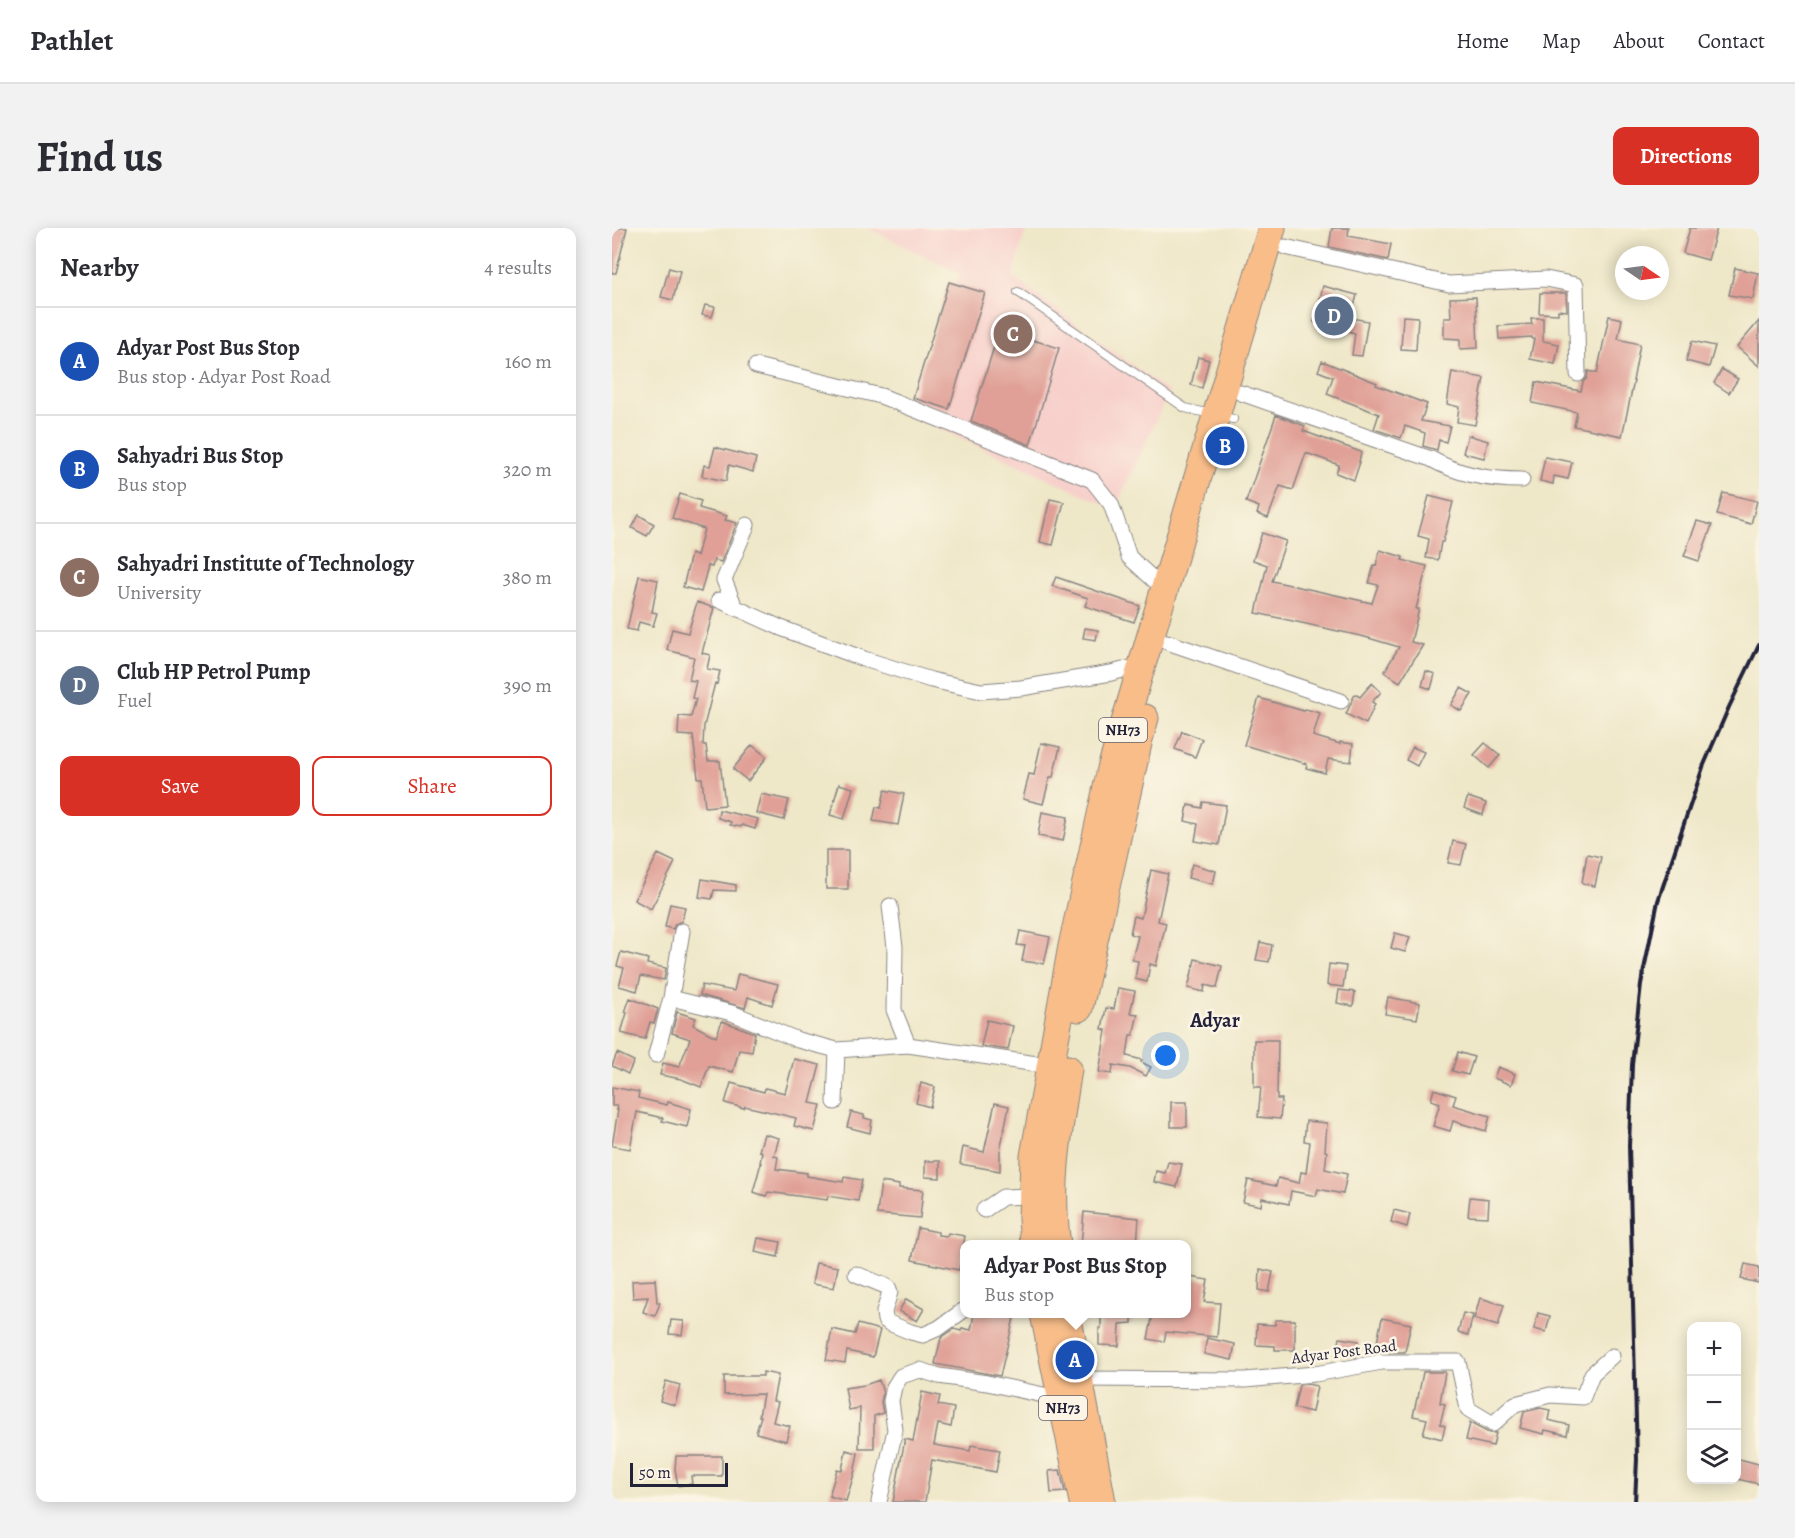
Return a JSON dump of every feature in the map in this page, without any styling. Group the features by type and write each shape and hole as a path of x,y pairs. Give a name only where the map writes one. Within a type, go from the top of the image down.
{"highway":[{"name":"NH73","path":"1056,1240 1053,1216 1054,1163 1074,1031 1138,740 1167,642 1225,418 1241,393 1283,234"},
{"name":"NH73","path":"1034,1240 1032,1196 1034,1156 1072,946 1111,769 1166,590 1225,418 1283,234"},
{"name":"NH73","path":"1045,1318 1083,1502"},
{"name":"NH73","path":"1068,1318 1101,1502"}],"street":[{"path":"1283,234 1449,284 1546,279 1576,285 1578,375"},
{"path":"756,366 881,396 1092,480 1111,504 1129,557 1166,590"},
{"path":"1241,393 1431,459 1445,467 1494,480 1522,480"},
{"path":"735,607 724,580 747,525"},
{"path":"719,600 781,628 864,659 931,680 981,691 1021,688 1111,673 1143,665"},
{"path":"1167,642 1341,701"},
{"path":"890,906 895,947 894,1010 908,1045"},
{"path":"656,1054 671,999 682,931"},
{"path":"671,999 732,1013 798,1040 837,1050 908,1045 1050,1066"},
{"path":"835,1102 837,1050"},
{"path":"984,1210 1003,1197 1032,1196"},
{"path":"856,1274 888,1287 890,1292 885,1320 911,1332 927,1334 960,1313"},
{"name":"Adyar Post Road","path":"1079,1379 1245,1380 1315,1374 1382,1362 1458,1362 1468,1409 1493,1424 1515,1404 1550,1395 1583,1397 1592,1374 1612,1356"},
{"path":"879,1502 895,1430 891,1401 894,1387 901,1376 920,1370 939,1377 987,1383 1062,1399"}],"lane":[{"path":"1018,292 1185,408 1225,418"}],"shaded area":[{"path":"868,228 1026,228 1013,277 1169,392 1115,509 903,412 960,274"}],"building":[{"path":"612,228 627,228 616,273 612,273"},
{"path":"1332,228 1349,228 1348,236 1391,244 1388,260 1329,247"},
{"path":"1690,228 1717,228 1708,260 1683,253"},
{"path":"669,268 680,271 673,300 661,297"},
{"path":"1735,268 1758,273 1753,299 1729,295"},
{"path":"949,282 985,293 949,409 913,398"},
{"path":"1323,286 1357,295 1351,318 1368,321 1362,356 1352,355 1355,333 1314,322"},
{"path":"1540,293 1566,293 1567,311 1558,310 1558,314 1539,313"},
{"path":"1476,297 1478,348 1460,349 1460,339 1444,338 1444,318 1451,318 1450,298"},
{"path":"705,305 715,307 712,317 702,315"},
{"path":"1403,316 1418,317 1416,350 1401,349"},
{"path":"1609,316 1622,319 1618,339 1640,344 1622,436 1574,426 1577,412 1532,403 1536,382 1581,391 1588,371 1597,373"},
{"path":"1531,318 1543,318 1543,341 1559,344 1555,364 1530,359 1534,339 1532,337 1499,339 1498,326 1532,324"},
{"path":"1759,321 1759,366 1737,347"},
{"path":"1020,336 1059,348 1030,445 971,421 997,337 1017,343"},
{"path":"1692,341 1715,346 1709,367 1686,361"},
{"path":"1198,357 1209,360 1202,388 1191,385"},
{"path":"1322,361 1427,404 1421,421 1450,426 1446,442 1439,440 1437,450 1423,446 1425,433 1405,426 1401,438 1374,429 1379,414 1327,394 1333,377 1318,371"},
{"path":"1722,369 1738,379 1729,393 1714,383"},
{"path":"1452,372 1484,378 1475,425 1457,422 1459,407 1447,404"},
{"path":"1276,415 1305,426 1303,431 1361,452 1354,480 1336,473 1339,465 1306,453 1293,490 1280,486 1268,518 1257,514 1259,507 1246,502"},
{"path":"1468,435 1488,441 1484,458 1463,453"},
{"path":"715,447 756,458 753,472 729,465 726,481 702,476 704,465 710,466"},
{"path":"1545,457 1572,462 1568,479 1554,476 1553,484 1540,481"},
{"path":"1723,493 1757,501 1751,524 1717,515"},
{"path":"680,494 701,501 699,508 727,516 725,520 737,523 721,562 714,560 712,567 708,566 701,592 683,587 691,554 697,556 704,529 672,518"},
{"path":"1429,496 1453,502 1438,560 1426,558 1429,539 1418,536"},
{"path":"1050,499 1064,502 1053,545 1040,542"},
{"path":"639,515 654,524 647,536 632,528"},
{"path":"1697,521 1712,525 1699,561 1684,556"},
{"path":"1262,533 1286,541 1272,581 1372,603 1378,585 1369,583 1380,550 1403,557 1402,560 1427,566 1416,609 1419,609 1411,642 1423,645 1400,682 1384,672 1399,647 1365,637 1256,613 1267,565 1253,560"},
{"path":"639,576 658,580 652,612 657,613 653,626 639,622 637,631 627,629"},
{"path":"1056,577 1140,606 1134,622 1085,606 1088,598 1052,586"},
{"path":"697,602 714,608 702,653 710,655 707,669 720,671 704,726 703,745 706,745 708,761 720,761 725,805 705,807 702,778 698,778 693,736 678,735 679,716 691,717 696,699 692,698 696,681 689,680 694,657 667,650 672,629 688,633"},
{"path":"1085,628 1098,630 1096,640 1083,638"},
{"path":"1426,671 1435,674 1431,689 1422,686"},
{"path":"1372,683 1381,692 1372,702 1375,704 1366,724 1346,714 1355,694 1360,697"},
{"path":"1461,688 1472,694 1461,711 1451,705"},
{"path":"1259,698 1304,711 1305,709 1320,713 1313,736 1340,744 1340,742 1353,744 1351,762 1328,759 1325,773 1306,768 1307,764 1244,745"},
{"path":"1182,731 1202,739 1195,757 1175,749"},
{"path":"1041,743 1060,747 1053,777 1050,777 1043,804 1023,799 1029,774 1034,775"},
{"path":"1485,743 1500,755 1489,768 1474,755"},
{"path":"752,745 767,757 748,781 733,769"},
{"path":"1413,747 1424,752 1417,766 1406,760"},
{"path":"839,784 853,788 844,819 830,815"},
{"path":"885,790 904,794 898,825 873,821 876,807 881,808"},
{"path":"761,794 789,800 784,820 756,813"},
{"path":"1468,797 1486,803 1483,815 1464,808"},
{"path":"1203,802 1226,805 1219,845 1195,841 1198,824 1185,821 1188,805 1202,808"},
{"path":"719,810 758,819 755,829 742,825 741,827 730,825 731,822 718,818"},
{"path":"1042,812 1068,817 1063,841 1038,836"},
{"path":"1453,841 1466,844 1461,865 1448,863"},
{"path":"826,850 848,850 848,889 826,889"},
{"path":"658,854 675,862 651,909 634,900"},
{"path":"1587,854 1601,857 1595,886 1582,883"},
{"path":"1192,864 1216,871 1213,884 1188,878"},
{"path":"1151,870 1168,874 1158,921 1166,923 1156,966 1150,964 1147,982 1135,979 1138,961 1132,960 1138,936 1130,934 1134,916 1141,918"},
{"path":"702,879 736,885 736,891 714,890 712,899 699,897"},
{"path":"670,904 685,907 682,921 675,924 673,929 665,927"},
{"path":"1020,931 1050,937 1044,964 1022,961 1025,946 1017,945"},
{"path":"1395,933 1410,937 1405,952 1391,948"},
{"path":"1260,942 1272,945 1269,962 1256,960"},
{"path":"621,952 648,959 647,964 666,968 664,980 641,976 637,991 619,986 624,968 617,966"},
{"path":"1195,959 1222,966 1217,988 1205,985 1204,992 1188,988"},
{"path":"1329,964 1346,966 1343,987 1327,985"},
{"path":"738,974 778,984 772,1005 748,997 745,1008 700,995 702,985 734,991"},
{"path":"1118,988 1135,991 1130,1013 1138,1014 1133,1035 1130,1035 1127,1056 1142,1060 1141,1062 1151,1067 1146,1076 1130,1068 1113,1065 1112,1074 1099,1072 1106,1030 1102,1029 1106,1008 1114,1009"},
{"path":"1339,990 1355,992 1353,1006 1337,1003"},
{"path":"1388,997 1420,1003 1417,1019 1385,1014"},
{"path":"630,998 658,1009 654,1023 650,1022 645,1039 621,1033"},
{"path":"677,1012 696,1018 693,1025 716,1037 722,1021 755,1033 752,1052 739,1050 733,1072 709,1066 701,1087 681,1079 660,1075 663,1063 679,1067 690,1039 672,1033"},
{"path":"987,1020 1013,1026 1008,1050 981,1046"},
{"path":"1254,1040 1278,1040 1277,1099 1282,1099 1280,1119 1258,1117 1261,1087 1254,1087"},
{"path":"1458,1052 1474,1057 1468,1075 1452,1071"},
{"path":"617,1053 634,1061 628,1074 612,1066"},
{"path":"794,1059 820,1065 810,1103 821,1105 814,1131 794,1126 796,1118 725,1103 731,1083 764,1092 765,1088 785,1093"},
{"path":"1498,1067 1515,1074 1511,1085 1494,1078"},
{"path":"921,1083 935,1087 930,1107 916,1103"},
{"path":"612,1087 639,1092 638,1098 667,1105 668,1102 691,1109 687,1127 637,1112 630,1149 612,1146 618,1110 616,1110 617,1106 612,1106"},
{"path":"1434,1089 1456,1096 1453,1105 1490,1116 1486,1131 1453,1121 1450,1131 1433,1126 1440,1103 1431,1100"},
{"path":"1171,1102 1187,1102 1187,1127 1171,1127"},
{"path":"995,1103 1009,1106 1000,1151 1000,1171 960,1164 963,1147 984,1152"},
{"path":"851,1112 864,1115 864,1118 872,1120 870,1133 847,1127"},
{"path":"1306,1121 1327,1123 1325,1169 1347,1174 1343,1194 1318,1189 1316,1196 1291,1191 1289,1204 1262,1198 1261,1206 1243,1202 1248,1180 1276,1186 1278,1178 1299,1183 1301,1172 1306,1173 1310,1142 1304,1141"},
{"path":"764,1134 779,1138 774,1156 778,1157 776,1169 807,1173 807,1176 843,1182 844,1177 862,1180 858,1201 828,1196 827,1200 768,1192 766,1196 753,1192 761,1163 762,1152 759,1151"},
{"path":"925,1161 940,1161 940,1178 925,1177"},
{"path":"1168,1162 1182,1164 1177,1187 1154,1182 1156,1171 1165,1173"},
{"path":"881,1182 899,1185 899,1188 923,1190 920,1218 877,1214"},
{"path":"1470,1197 1489,1199 1488,1217 1468,1216"},
{"path":"1394,1210 1410,1214 1407,1227 1391,1222"},
{"path":"1084,1212 1139,1218 1137,1240 1081,1240"},
{"path":"918,1228 938,1232 938,1235 947,1236 948,1233 965,1236 964,1240 960,1240 959,1270 912,1260"},
{"path":"758,1238 781,1242 778,1257 755,1252"},
{"path":"816,1263 838,1267 834,1288 812,1284"},
{"path":"1745,1264 1759,1267 1759,1283 1741,1279"},
{"path":"1260,1269 1273,1272 1269,1292 1259,1290"},
{"path":"1191,1277 1208,1280 1204,1302 1220,1303 1217,1337 1166,1332 1164,1342 1148,1339 1152,1318 1191,1318"},
{"path":"655,1278 657,1302 660,1303 655,1316 643,1312 648,1297 633,1298 632,1281 655,1280"},
{"path":"1480,1298 1504,1305 1498,1326 1474,1319"},
{"path":"906,1299 924,1309 917,1321 899,1311"},
{"path":"1463,1313 1473,1315 1468,1335 1458,1332"},
{"path":"1538,1313 1550,1316 1546,1332 1534,1329"},
{"path":"973,1318 1014,1318 1000,1376 935,1364 941,1338 954,1329 971,1330"},
{"path":"1101,1318 1132,1318 1132,1323 1120,1324 1119,1346 1099,1345 1099,1328 1101,1328"},
{"path":"1382,1318 1411,1324 1405,1352 1375,1352"},
{"path":"671,1320 684,1321 682,1335 669,1334"},
{"path":"1275,1320 1295,1320 1295,1350 1275,1350 1275,1346 1256,1345 1257,1324 1275,1325"},
{"path":"858,1324 880,1330 873,1357 847,1351 845,1363 826,1360 832,1329 855,1334"},
{"path":"1207,1338 1235,1344 1232,1360 1204,1354"},
{"path":"1340,1338 1359,1341 1356,1357 1337,1354"},
{"path":"763,1372 778,1375 773,1401 778,1402 773,1422 790,1426 786,1441 756,1433 761,1416 759,1416 763,1394 724,1395 724,1376 763,1376"},
{"path":"1423,1372 1445,1372 1440,1403 1445,1404 1440,1424 1445,1426 1442,1439 1423,1434 1427,1419 1413,1416"},
{"path":"879,1380 883,1393 881,1402 883,1413 874,1416 874,1448 859,1448 860,1408 849,1410 845,1388"},
{"path":"666,1381 680,1385 675,1405 660,1401"},
{"path":"1299,1385 1317,1386 1312,1412 1294,1408"},
{"path":"922,1392 940,1396 938,1405 954,1408 951,1427 938,1424 934,1445 970,1451 971,1445 1000,1450 996,1472 932,1460 925,1502 893,1502 905,1439 913,1441"},
{"path":"1540,1408 1550,1410 1548,1420 1569,1425 1567,1435 1545,1430 1544,1434 1520,1428 1524,1412"},
{"path":"1470,1423 1489,1433 1496,1433 1493,1446 1466,1440"},
{"path":"846,1450 858,1453 846,1501 829,1496 837,1469 842,1470"},
{"path":"676,1456 722,1456 722,1476 691,1476 692,1484 678,1486 675,1469"},
{"path":"1741,1460 1759,1464 1759,1484 1741,1480"},
{"path":"1060,1470 1065,1492 1051,1493 1049,1471"}],"railway":[{"path":"1635,1502 1637,1459 1629,1146 1632,1065 1641,984 1658,901 1703,767 1759,645"}],"place":[{"name":"Club HP Petrol Pump","path":"1334,316"},
{"name":"Sahyadri Institute of Technology","path":"1013,334"},
{"name":"Sahyadri Bus Stop","path":"1225,446"},
{"name":"Adyar Post Bus Stop","path":"1075,1360"}],"district":[{"name":"Adyar","path":"1215,1020"}]}
